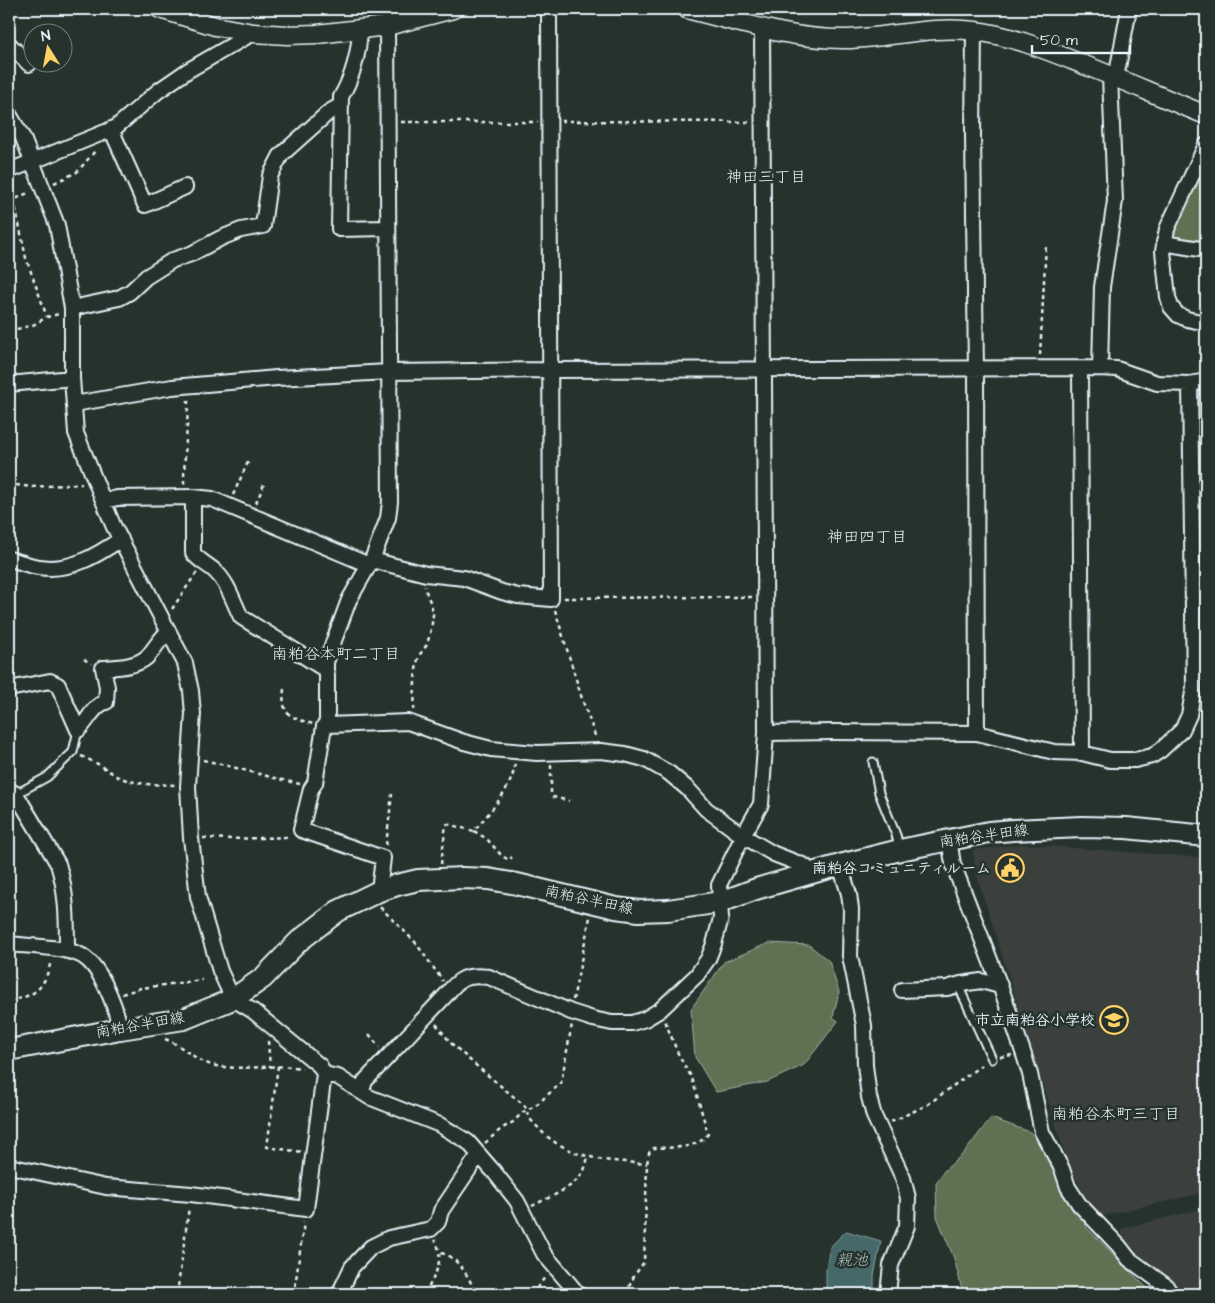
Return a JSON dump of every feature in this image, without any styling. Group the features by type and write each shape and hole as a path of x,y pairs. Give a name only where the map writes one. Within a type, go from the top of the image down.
{"main road":[{"name":"南粕谷半田線","path":"9,1050 184,1019 233,999 263,978 298,941 338,911 375,893 418,880 440,878 488,879 517,884 592,904 639,911 668,910 721,902 756,888 900,850 949,839 1013,830 1054,827 1126,828 1206,836"}],"street":[{"path":"375,893 383,858 301,830 315,782 325,726 326,662 349,600 370,563 386,525 390,502 387,26 397,9"},
{"path":"165,10 215,26 254,33 287,35 317,34 387,26 453,9"},
{"path":"105,501 117,498 212,498 254,518 370,563 426,574 464,578 518,596 551,599 549,9"},
{"path":"687,9 793,34 831,38 876,37 948,30 974,31 1019,41 1206,115"},
{"path":"1100,368 1102,287 1114,201 1113,77 1129,9"},
{"path":"362,1091 365,1081 387,1057 456,983 468,976 489,977 594,1019 632,1023 645,1019 660,1010 697,975 708,959 721,918 719,885 743,836 762,804 766,733 762,27"},
{"path":"360,29 359,48 341,105 339,229 387,228"},
{"path":"974,31 973,248 976,370 977,734"},
{"path":"9,171 111,129 158,91 187,71 254,33"},
{"path":"9,44 22,57"},
{"path":"73,311 119,298 130,292 146,277 173,260 191,254 241,230 262,226 270,176 281,156 329,112 341,105"},
{"path":"9,114 23,138 33,161 57,225 73,311 72,378 76,433 105,501 113,525 185,663 191,690 193,714 188,786 191,838 198,897 220,970 233,999 253,1011 320,1066 324,1073 306,1209 191,1194 106,1187 9,1166"},
{"path":"111,129 145,205 185,187"},
{"path":"1206,145 1167,229 1163,251 1168,297 1171,307 1187,319 1206,322"},
{"path":"1164,242 1175,246 1206,250"},
{"path":"74,404 188,386 277,378 389,372 1100,368 1117,369 1157,383 1190,384 1206,381"},
{"path":"1080,369 1082,753"},
{"path":"9,384 72,378"},
{"path":"766,733 977,734 1054,752 1082,753 1095,758 1117,761 1135,760 1152,756 1176,738 1189,715 1194,687 1190,384"},
{"path":"190,497 192,553 221,578 232,596 241,617 326,670"},
{"path":"9,559 39,567 56,568 82,563 121,539"},
{"path":"9,689 50,681 58,684 78,730 101,703 106,702 107,687 103,668 138,662 146,658 161,638 165,627"},
{"path":"325,726 408,722 464,742 491,749 551,753 601,751 644,759 669,773 688,789 706,809 743,836 774,854 805,866 810,874"},
{"path":"12,792 58,864 67,916 60,950"},
{"path":"949,839 954,864 1000,986 1030,1074 1042,1132 1062,1169 1068,1187 1079,1204 1129,1259 1166,1286 1170,1294"},
{"path":"840,865 850,894 850,956 864,1025 865,1065 869,1097 878,1126 903,1178 908,1198 907,1226 891,1265 888,1294"},
{"path":"9,944 79,954 89,961 111,998 120,1029"},
{"path":"902,990 947,988 958,984 981,981 1000,986"},
{"path":"324,1073 338,1077 369,1097 440,1125 468,1142 476,1154 495,1173 517,1201 544,1254 578,1294"},
{"path":"339,1294 352,1267 371,1247 389,1238 431,1229 438,1222 441,1211 476,1154"}],"lane":[{"path":"12,792 47,777 72,752 78,730"},
{"path":"873,762 879,792 900,850"},
{"path":"958,984 992,1059"}],"path":[{"path":"387,122 762,122"},
{"path":"9,202 66,178 85,164 99,146 98,135"},
{"path":"14,200 26,258 47,317"},
{"path":"1040,369 1046,244"},
{"path":"9,331 33,325 47,317 73,311"},
{"path":"188,386 188,425 184,452 184,484 190,497"},
{"path":"230,505 248,462"},
{"path":"254,518 256,504 265,482"},
{"path":"16,485 32,487 98,484"},
{"path":"165,627 202,563"},
{"path":"414,724 418,656 429,638 433,617 433,609 425,589 426,574"},
{"path":"601,751 583,702 551,599 765,596"},
{"path":"284,689 283,708 286,712 296,718 325,726"},
{"path":"474,831 500,798 514,773 516,751"},
{"path":"72,752 100,765 118,777 130,781 145,784 188,786"},
{"path":"551,753 551,794 553,797 569,801"},
{"path":"190,757 312,787"},
{"path":"383,858 385,857 392,794"},
{"path":"440,878 445,832 448,824 474,831 487,839 502,856 509,860 512,857"},
{"path":"191,838 231,839 300,836 301,830"},
{"path":"375,893 374,901 415,942 450,990"},
{"path":"476,1154 526,1110 535,1106 561,1083 592,904"},
{"path":"9,1001 33,994 41,987 60,950"},
{"path":"111,998 141,988 202,980"},
{"path":"626,1294 634,1276 644,1262 649,1152 654,1148 695,1144 704,1140 708,1134 692,1078 679,1056 660,1010"},
{"path":"428,1014 452,1043 504,1090 525,1106 529,1118 545,1135 576,1153 602,1160 647,1164"},
{"path":"147,1025 154,1036 173,1042 203,1062 228,1068 278,1066 324,1073"},
{"path":"270,1067 268,1030 271,1026"},
{"path":"369,1034 387,1057"},
{"path":"878,1126 921,1109 992,1059 1023,1052"},
{"path":"278,1066 267,1147 314,1153"},
{"path":"522,1212 570,1186 583,1173 588,1156"},
{"path":"177,1294 191,1194"},
{"path":"294,1294 306,1209"},
{"path":"425,1294 440,1260 440,1250 431,1229"},
{"path":"440,1253 445,1254 464,1270 475,1292 478,1294"},
{"path":"532,1294 554,1266"}],"shaded area":[{"name":"市立南粕谷小学校","path":"1022,844 1206,858 1206,1192 1097,1217 1069,1166 976,873 973,850"},
{"path":"1206,1208 1206,1294 1165,1294 1132,1258 1120,1229"}],"green space":[{"path":"1206,162 1206,243 1180,240 1172,234"},
{"path":"769,943 809,945 829,961 839,992 833,1017 838,1021 804,1065 767,1082 716,1092 695,1057 691,1009 724,962"},
{"path":"991,1118 1030,1132 1064,1166 1087,1228 1148,1289 1145,1294 963,1294 954,1258 937,1217 936,1183 944,1171 964,1153"}],"water":[{"name":"親池","path":"846,1231 881,1241 874,1276 874,1294 826,1294 826,1268 830,1247"}],"place":[{"name":"南粕谷コミュニティルーム","path":"1010,868"},
{"name":"市立南粕谷小学校","path":"1114,1020"}],"district":[{"name":"神田三丁目","path":"766,177"},
{"name":"神田四丁目","path":"867,537"},
{"name":"南粕谷本町二丁目","path":"336,654"},
{"name":"南粕谷本町三丁目","path":"1116,1114"}]}
